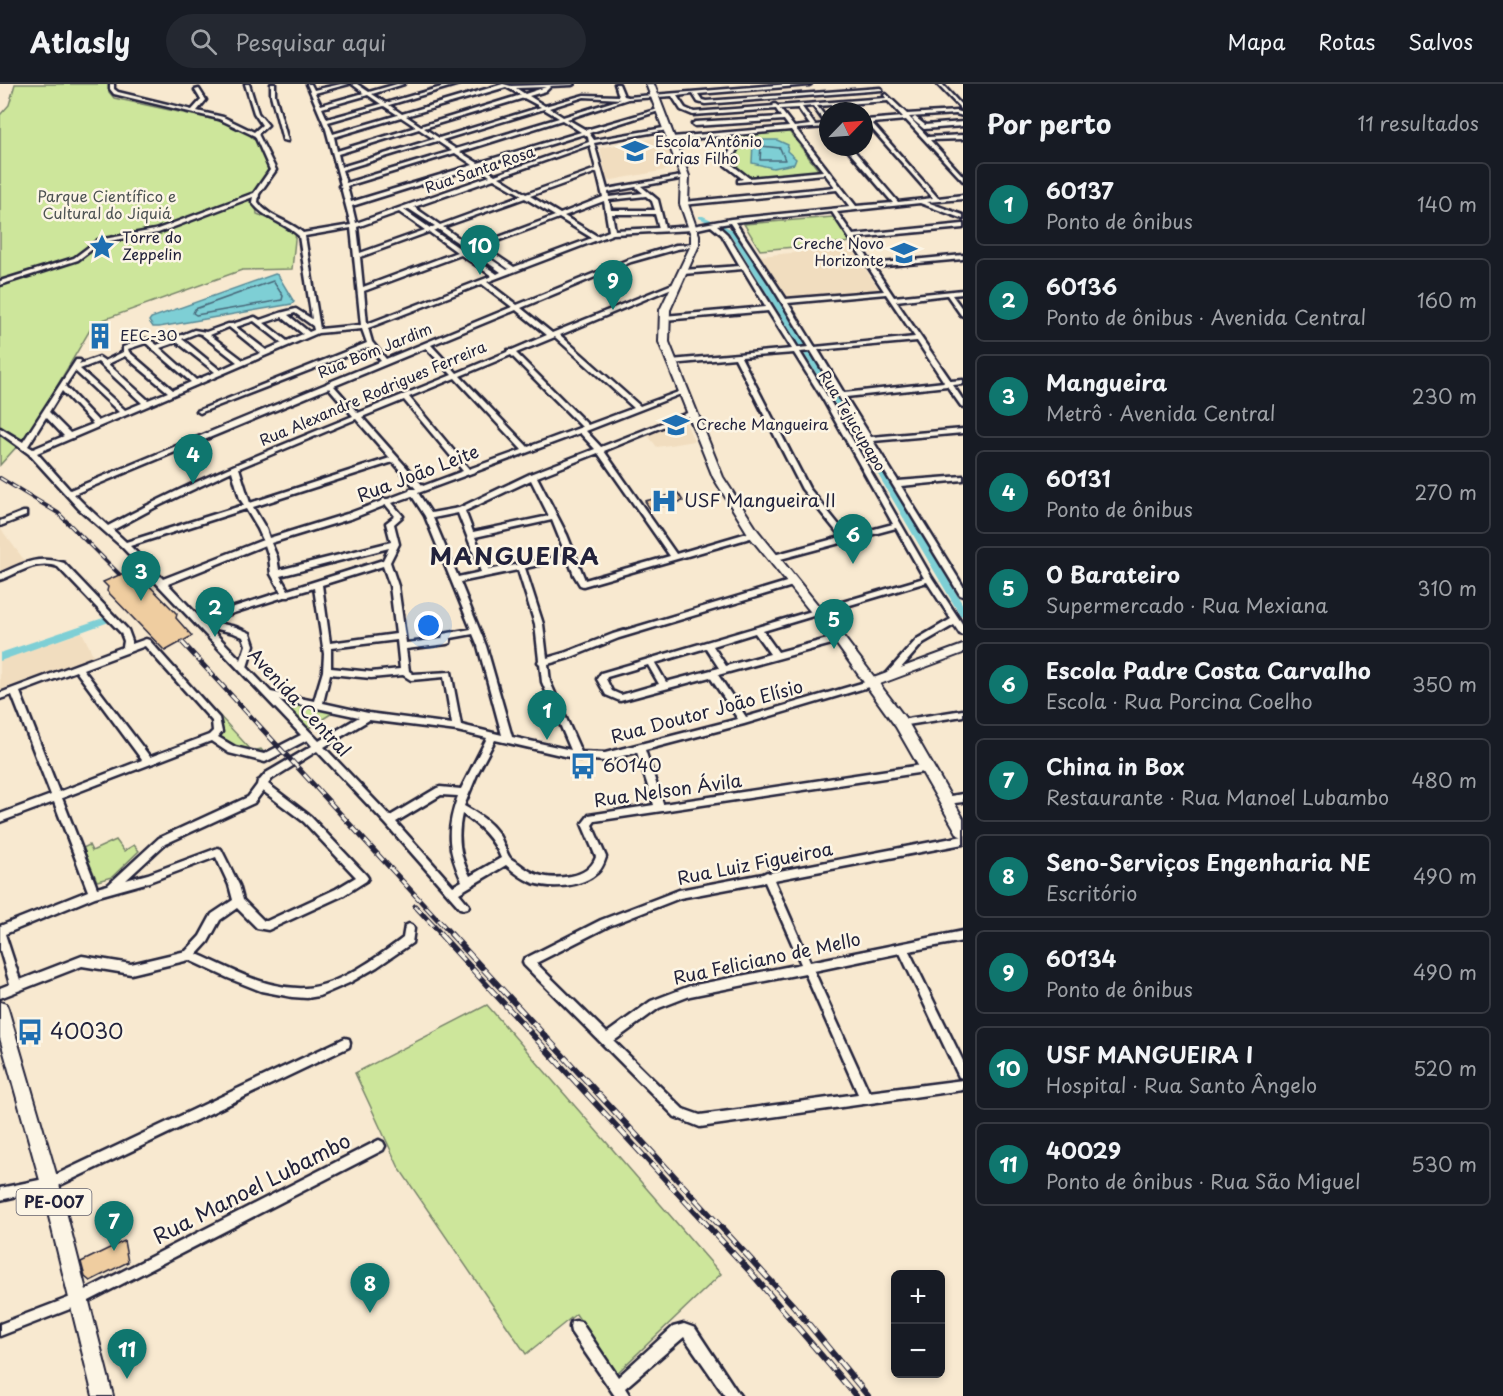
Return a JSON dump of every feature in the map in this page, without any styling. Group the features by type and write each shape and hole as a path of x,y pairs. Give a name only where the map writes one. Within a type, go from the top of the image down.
{"main road":[{"path":"650,84 685,176 684,204 693,228 694,245 670,298 664,318 664,342 683,392 723,487 754,534 839,639 901,723 963,831"},
{"path":"872,683 963,650"},
{"name":"PE-007","path":"0,1009 50,1184 104,1396"}],"street":[{"path":"0,283 76,259 100,241 156,231 256,194 272,175 273,167 256,133 221,118 116,93 112,89 112,84"},
{"path":"248,84 256,113 264,123"},
{"path":"273,84 273,95 286,140"},
{"path":"309,84 327,121 354,226 364,327 370,344 385,362"},
{"path":"313,93 347,84"},
{"path":"354,84 441,139 495,177 596,238"},
{"path":"320,107 402,84"},
{"path":"327,121 457,84"},
{"path":"331,136 508,86 572,84"},
{"path":"617,84 625,98"},
{"path":"696,84 704,103 880,89"},
{"path":"718,84 723,91"},
{"path":"339,169 577,98 625,98 676,92 698,93 760,86 809,84"},
{"path":"876,84 963,179"},
{"path":"939,84 963,110"},
{"path":"335,153 525,96 549,85"},
{"path":"508,86 584,130 593,142 612,232"},
{"path":"760,86 854,208"},
{"path":"194,112 204,100 197,90"},
{"path":"676,92 683,109 690,113 701,137"},
{"path":"342,186 564,119 625,98"},
{"path":"690,113 890,99"},
{"path":"813,105 819,113"},
{"path":"798,106 813,126"},
{"path":"348,205 584,130 660,109"},
{"path":"730,111 745,132"},
{"path":"873,121 957,112 963,116"},
{"path":"908,117 923,127 963,124"},
{"path":"696,124 784,118"},
{"path":"264,123 281,119"},
{"path":"256,133 264,126 264,123"},
{"path":"672,139 819,125"},
{"name":"Rua Santa Rosa","path":"302,235 354,226 593,142 667,128"},
{"path":"873,130 937,200"},
{"path":"721,135 735,147 728,160 728,165 748,180"},
{"path":"926,139 963,137"},
{"path":"856,156 896,203"},
{"path":"358,256 600,169"},
{"path":"740,181 825,172"},
{"path":"362,290 637,185 685,176"},
{"path":"637,185 655,200 662,229"},
{"path":"684,204 838,188"},
{"path":"256,194 255,202 262,211 293,227 302,235 317,328"},
{"path":"606,196 645,194"},
{"path":"32,452 308,335 317,328 364,327 612,232 693,228 727,222 963,197"},
{"path":"918,202 963,217"},
{"path":"410,207 513,269"},
{"path":"400,210 496,276"},
{"path":"833,210 963,405"},
{"path":"609,212 658,212"},
{"name":"Rua Tejucupapo","path":"727,222 784,301 811,349 842,395 963,593"},
{"name":"Rua Tejucupapo","path":"716,225 724,234 827,401 929,579 963,632"},
{"path":"851,237 963,226"},
{"name":"Rua Bom Jardim","path":"69,493 629,261 676,247 694,245"},
{"path":"475,247 505,272"},
{"path":"871,266 963,257"},
{"path":"683,272 744,267"},
{"path":"482,281 553,335 638,408"},
{"name":"Rua Alexandre Rodrigues Ferreira","path":"107,530 151,506 235,467 510,351 677,284"},
{"path":"784,301 888,292"},
{"path":"893,299 963,292"},
{"path":"655,293 664,293 670,298"},
{"path":"948,293 963,314"},
{"path":"664,318 769,309"},
{"path":"259,322 298,311 317,328"},
{"path":"282,314 308,335"},
{"path":"206,334 251,319 259,322 287,344"},
{"path":"230,326 265,353"},
{"path":"155,348 198,331 206,334 242,363"},
{"path":"178,339 220,373"},
{"path":"671,362 918,339"},
{"path":"173,393 126,353 125,348 144,340 196,383"},
{"path":"200,411 370,344"},
{"path":"427,345 526,450"},
{"path":"510,351 584,429 674,556"},
{"path":"105,363 126,353"},
{"path":"738,357 806,489 846,538"},
{"path":"24,446 76,365 98,359 148,404"},
{"path":"76,365 124,413"},
{"path":"842,395 963,382"},
{"path":"329,384 395,459 416,489 476,631 498,696 508,740"},
{"path":"62,387 98,425"},
{"name":"Rua João Leite","path":"162,583 266,542 350,516 416,489 683,392"},
{"path":"404,396 467,471"},
{"path":"45,412 69,436"},
{"path":"429,516 461,510 533,476 692,413"},
{"name":"Avenida Central","path":"0,430 32,452 69,493 125,545 389,821 464,905"},
{"path":"869,439 963,430"},
{"path":"125,545 395,459"},
{"path":"235,467 247,506 255,514 273,557 275,574 286,595"},
{"path":"533,476 572,556 579,578 587,583 754,534"},
{"path":"896,484 963,478"},
{"path":"200,622 318,586 386,562 395,544 390,523 399,515 386,501"},
{"path":"461,510 486,574"},
{"path":"0,524 23,514"},
{"path":"471,535 554,517"},
{"path":"773,558 898,525"},
{"path":"275,574 395,544"},
{"path":"455,580 572,556"},
{"path":"0,577 34,562 49,561 65,569 125,632 128,641 127,649"},
{"path":"386,562 394,586 406,673 411,677 447,673 452,687 457,728"},
{"path":"521,567 539,624 546,682 578,755"},
{"path":"839,639 616,698 609,693 602,679 604,675 818,614 929,579"},
{"path":"542,662 566,656 609,638 793,583"},
{"path":"318,586 327,646 327,671 318,704"},
{"path":"890,675 920,641 954,621"},
{"path":"200,622 248,635 250,641 243,667"},
{"path":"220,643 236,630"},
{"path":"401,647 447,641 446,636 476,631"},
{"path":"758,631 776,656"},
{"path":"327,646 400,637"},
{"path":"0,696 146,642 216,720 218,732 212,737 0,818"},
{"path":"708,644 724,670"},
{"path":"650,661 664,686"},
{"path":"78,668 147,760"},
{"path":"327,671 371,675 406,673"},
{"path":"712,673 744,721"},
{"name":"Rua Doutor João Elísio","path":"267,694 368,716 457,728 578,755 605,757 744,721 872,683"},
{"path":"15,691 94,893"},
{"path":"901,723 963,713"},
{"path":"112,886 162,841 251,800 261,784 278,769 368,716"},
{"path":"212,737 232,750 265,758 308,736"},
{"path":"468,883 458,868 453,836 464,793 493,736"},
{"path":"640,749 660,808"},
{"name":"Rua Nelson Ávila","path":"506,860 539,880 575,879 594,870 600,862 598,849 588,828 588,820 928,768"},
{"path":"16,986 0,932 112,886 149,879 213,853 221,854 234,885 238,902 261,925 268,926 340,892 363,878 308,819 261,784"},
{"path":"389,821 440,790 464,793"},
{"path":"947,800 963,798"},
{"path":"453,891 506,860 498,837 474,816 459,807"},
{"name":"Rua Luiz Figueiroa","path":"608,1039 529,964 528,960 605,923 679,894 963,840"},
{"path":"767,876 866,1099"},
{"path":"0,993 82,961 131,969 152,966 189,955 204,939 216,917 238,902"},
{"path":"189,955 251,983 290,992 311,993 361,973 380,962 410,938 409,929"},
{"name":"Rua Feliciano de Mello","path":"608,1039 655,1004 672,997 806,967 963,936"},
{"path":"903,949 963,1073"},
{"path":"608,1039 679,1113 700,1121 963,1084"},
{"path":"0,1194 50,1184 345,1043"},
{"name":"Rua Manoel Lubambo","path":"0,1330 79,1300 379,1146"},
{"path":"576,1327 620,1391 678,1332 684,1330 690,1333 733,1396"}],"shaded area":[{"path":"665,136 677,168 607,181 600,148"},
{"path":"851,247 880,291 786,299 760,256"},
{"name":"Creche Mangueira","path":"684,418 694,441 657,447 646,433"},
{"path":"0,528 25,561 0,572"},
{"path":"82,632 94,657 0,690 0,660"}],"green space":[{"name":"Parque Científico e Cultural do Jiquiá","path":"15,84 110,84 109,92 114,98 239,125 262,147 274,173 255,196 257,214 296,230 292,269 242,270 94,323 30,432 0,465 0,115 9,105"},
{"path":"788,130 819,171 752,178 740,174 729,162 735,151 728,140 729,135"},
{"path":"833,217 852,242 760,250 744,224"},
{"path":"278,701 334,712 307,729"},
{"path":"216,712 252,751 261,749 267,756 256,759 219,738 221,728 213,714"},
{"path":"116,840 124,851 134,845 139,851 112,877 97,881 83,848 89,845 92,851"},
{"path":"487,1005 721,1274 617,1373 576,1314 526,1354 399,1168 355,1073"}],"water":[{"path":"758,140 777,140 788,145 787,151 796,159 794,164 773,168 752,163 753,143"},
{"path":"275,274 278,275 294,302 292,304 159,327 153,327 149,321 151,318"}],"building":[{"name":"USF Mangueira II","path":"678,493 683,501 650,509 645,501"},
{"path":"133,569 177,614 176,618 192,636 165,651 107,591 108,587 103,582"},
{"path":"124,1241 128,1262 90,1281 85,1277 81,1262"}],"waterway":[{"path":"701,217 732,231 873,459 963,613"},
{"path":"0,657 106,620"}],"railway":[{"path":"0,478 58,513 119,574"},
{"path":"182,642 452,935"},
{"path":"415,906 442,935"},
{"path":"440,934 753,1275 856,1396"},
{"path":"451,934 792,1304 868,1396"}],"place":[{"name":"Escola Antônio Farias Filho","path":"635,151"},
{"name":"Torre do Zeppelin","path":"102,247"},
{"name":"Creche Novo Horizonte","path":"904,253"},
{"name":"USF MANGUEIRA I","path":"480,275"},
{"name":"60134","path":"613,310"},
{"name":"EEC-30","path":"100,336"},
{"name":"Creche Mangueira","path":"676,425"},
{"name":"60131","path":"193,484"},
{"name":"USF Mangueira II","path":"664,501"},
{"name":"Escola Padre Costa Carvalho","path":"853,564"},
{"name":"Mangueira","path":"141,601"},
{"name":"60136","path":"215,637"},
{"name":"O Barateiro","path":"834,649"},
{"name":"60137","path":"547,740"},
{"name":"60140","path":"583,766"},
{"name":"40030","path":"30,1032"},
{"name":"China in Box","path":"114,1251"},
{"name":"Seno-Serviços Engenharia NE","path":"370,1313"},
{"name":"40029","path":"127,1379"}],"district":[{"name":"MANGUEIRA","path":"515,557"}]}
